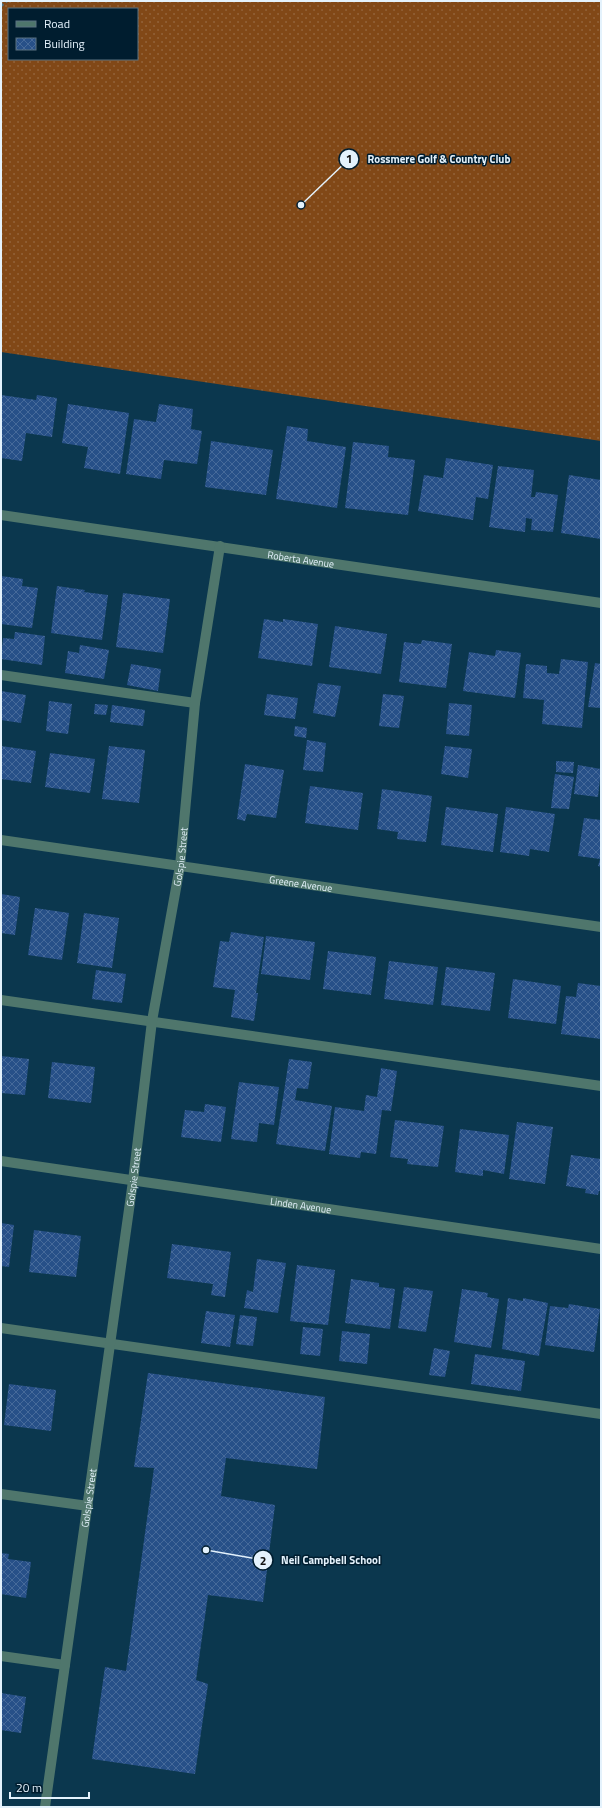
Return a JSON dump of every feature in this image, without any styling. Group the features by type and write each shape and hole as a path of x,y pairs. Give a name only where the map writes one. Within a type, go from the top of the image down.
{"street":[{"name":"Roberta Avenue","path":"1,515 601,603"},
{"name":"Golspie Street","path":"44,1807 133,1181 152,1021 180,866 196,703 220,546"},
{"path":"1,675 196,703"},
{"name":"Greene Avenue","path":"1,840 601,927"},
{"path":"1,1000 601,1086"},
{"name":"Linden Avenue","path":"1,1161 601,1248"},
{"path":"1,1328 601,1414"},
{"path":"1,1494 88,1506"},
{"path":"1,1656 65,1665"}],"path":[{"path":"1,6 7,1"}],"shaded area":[{"path":"1,1 601,1 601,441 1,352"}],"building":[{"path":"1,395 36,400 37,395 57,398 52,437 26,433 22,461 1,458"},
{"path":"68,404 129,413 120,474 84,468 88,447 62,443"},
{"path":"159,404 193,409 191,429 202,431 197,464 164,460 161,479 126,474 134,419 156,422"},
{"path":"287,426 308,429 307,441 346,447 337,508 276,499"},
{"path":"211,441 273,450 266,495 205,487"},
{"path":"353,442 389,446 388,457 415,460 408,515 345,508"},
{"path":"446,458 493,465 488,499 476,497 473,520 418,511 424,475 443,478"},
{"path":"498,466 534,470 531,497 535,497 536,492 558,495 553,532 531,530 532,519 526,518 525,532 489,527"},
{"path":"569,475 601,480 601,539 561,533"},
{"path":"1,576 23,579 22,586 38,588 32,628 1,624"},
{"path":"57,586 85,590 84,592 108,595 102,640 51,633"},
{"path":"123,593 170,599 163,653 116,647"},
{"path":"264,619 283,622 283,619 318,624 312,666 258,658"},
{"path":"335,626 387,634 381,674 329,667"},
{"path":"15,632 45,636 42,665 1,659 3,638 14,639"},
{"path":"422,640 452,644 446,688 399,682 404,642 421,644"},
{"path":"80,645 109,650 104,679 65,673 68,651 79,653"},
{"path":"496,650 521,653 515,698 463,691 469,652 495,656"},
{"path":"561,659 588,662 582,728 542,724 544,700 523,698 526,664 547,666 547,673 559,674"},
{"path":"595,663 601,664 601,708 588,707"},
{"path":"131,664 161,669 158,691 127,685"},
{"path":"318,683 341,686 335,717 313,713"},
{"path":"1,691 26,695 21,723 1,720"},
{"path":"267,694 298,698 295,719 264,715"},
{"path":"383,694 404,696 399,728 379,726"},
{"path":"49,701 72,704 68,734 46,731"},
{"path":"449,703 472,705 469,736 446,734"},
{"path":"95,704 108,705 106,715 94,714"},
{"path":"112,705 145,710 143,726 110,722"},
{"path":"295,726 307,728 306,738 294,736"},
{"path":"307,740 326,743 323,772 303,770"},
{"path":"1,746 36,751 31,783 1,779"},
{"path":"109,746 145,750 139,803 102,799"},
{"path":"445,746 472,749 468,778 441,774"},
{"path":"50,753 95,759 90,793 45,787"},
{"path":"556,761 574,762 573,773 556,772"},
{"path":"245,764 284,770 276,818 247,814 245,821 237,819"},
{"path":"578,765 601,769 598,797 574,794"},
{"path":"555,774 574,777 569,809 551,808"},
{"path":"310,786 363,793 358,830 305,823"},
{"path":"382,789 432,796 426,842 397,839 398,832 377,829"},
{"path":"446,807 498,814 493,852 441,845"},
{"path":"506,807 555,814 549,852 530,849 529,856 500,852"},
{"path":"584,818 601,820 601,867 598,866 600,859 578,856"},
{"path":"1,894 20,897 15,935 1,933"},
{"path":"35,908 69,913 62,960 28,955"},
{"path":"84,913 119,918 112,968 77,963"},
{"path":"231,932 264,937 256,993 258,993 254,1021 231,1017 235,990 213,987 220,941 229,942"},
{"path":"266,936 315,942 310,980 261,974"},
{"path":"328,951 376,957 371,995 323,989"},
{"path":"389,961 438,967 433,1005 384,999"},
{"path":"446,967 495,973 490,1011 441,1005"},
{"path":"96,970 126,974 122,1003 92,999"},
{"path":"513,979 561,986 556,1024 508,1018"},
{"path":"578,983 601,986 601,1039 561,1034 566,996 576,997"},
{"path":"1,1056 29,1059 25,1095 1,1093"},
{"path":"289,1059 312,1062 308,1089 297,1088 295,1100 332,1106 325,1151 276,1144"},
{"path":"52,1062 95,1067 91,1103 48,1098"},
{"path":"381,1068 397,1071 391,1111 382,1110 376,1154 361,1152 360,1158 329,1154 335,1107 364,1111 366,1095 377,1097"},
{"path":"239,1082 279,1087 274,1125 259,1123 257,1142 231,1139"},
{"path":"205,1104 226,1107 221,1142 181,1137 185,1110 204,1112"},
{"path":"395,1120 444,1126 438,1167 407,1164 408,1159 390,1157"},
{"path":"517,1122 553,1127 545,1184 509,1179"},
{"path":"460,1129 509,1135 504,1174 483,1170 483,1176 455,1172"},
{"path":"571,1155 601,1159 601,1191 599,1191 598,1195 585,1193 586,1189 566,1186"},
{"path":"1,1223 14,1225 9,1267 1,1266"},
{"path":"34,1230 81,1236 76,1277 29,1272"},
{"path":"172,1244 231,1252 225,1297 211,1295 213,1284 167,1278"},
{"path":"257,1259 286,1263 278,1313 244,1308 247,1290 253,1292"},
{"path":"297,1265 335,1270 328,1325 290,1321"},
{"path":"351,1279 379,1283 379,1287 395,1289 390,1329 345,1323"},
{"path":"404,1287 433,1291 426,1332 398,1328"},
{"path":"462,1289 488,1293 487,1297 499,1299 491,1348 454,1342"},
{"path":"508,1298 523,1301 523,1298 548,1303 539,1356 502,1349"},
{"path":"569,1304 600,1309 594,1352 545,1345 550,1306 568,1308"},
{"path":"206,1311 235,1315 230,1347 201,1343"},
{"path":"240,1315 257,1317 253,1346 236,1344"},
{"path":"303,1327 323,1329 320,1356 300,1354"},
{"path":"342,1331 370,1334 367,1364 339,1361"},
{"path":"434,1348 450,1351 445,1377 429,1375"},
{"path":"475,1354 525,1361 521,1391 471,1384"},
{"path":"148,1373 325,1397 317,1469 226,1458 221,1496 275,1505 263,1602 208,1595 196,1680 208,1684 195,1774 92,1759 105,1667 126,1671 154,1468 134,1467"},
{"path":"9,1384 56,1390 51,1431 4,1425"},
{"path":"1,1553 9,1554 8,1559 31,1562 26,1598 1,1594"},
{"path":"1,1693 26,1697 21,1733 1,1730"}],"place":[{"name":"Rossmere Golf & Country Club","path":"301,205"},
{"name":"Neil Campbell School","path":"206,1550"}]}
